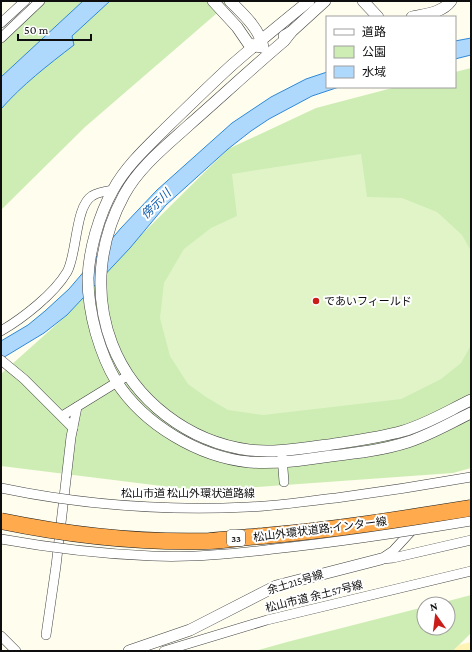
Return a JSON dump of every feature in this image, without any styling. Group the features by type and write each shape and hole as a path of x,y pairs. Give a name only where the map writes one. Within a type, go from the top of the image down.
{"highway":[{"name":"松山外環状道路;インター線","path":"1,521 94,537 209,541 297,533 471,508"}],"street":[{"path":"1,24 25,1"},
{"path":"1,38 40,1"},
{"path":"213,1 238,28 248,43 260,44 274,43 291,32 325,1"},
{"path":"230,1 255,29 260,44 260,62"},
{"path":"309,1 260,44 234,64 193,102 129,166 113,190 100,220 91,254 88,276 92,317 99,343 106,361 117,382 134,403 153,421 176,437 191,445 228,458 249,462 283,463 382,449 408,442 439,430 471,413"},
{"path":"363,1 377,16"},
{"path":"416,16 441,10 448,6 451,1"},
{"path":"255,29 265,31 278,27"},
{"path":"234,64 242,46 238,28"},
{"path":"291,32 284,41 139,173 119,204 108,235 100,275 102,309 109,338 117,357 127,376 144,396 161,412 182,427 197,435 230,446 251,450 282,451 380,437 434,419 471,400"},
{"path":"1,330 29,312 49,294 66,273 71,263 78,226 86,202 92,196 113,190"},
{"path":"2,361 24,379 73,428"},
{"path":"62,416 127,376"},
{"path":"46,635 56,566 65,484 77,407"},
{"path":"282,451 284,482"},
{"name":"松山市道 松山外環状道路線","path":"1,488 49,497 116,505 161,507 249,507 295,503 395,490 471,477"},
{"path":"381,559 393,550 419,524 471,513"},
{"path":"1,539 82,551 152,556 191,556 297,547 471,521"},
{"name":"余土215号線","path":"129,651 190,630 276,586 381,559 393,558 471,540"},
{"name":"松山市道 余土57号線","path":"164,651 267,620 471,571"},
{"path":"1,636 16,651"}],"green space":[{"path":"46,1 83,1 1,77 1,44"},
{"path":"110,1 231,1 85,127 1,210 1,109 26,83 73,45 72,36"},
{"path":"471,68 471,468 453,473 202,491 1,466 1,374 67,315 134,242 228,149 316,108 392,88 456,88 456,72"},
{"name":"であいフィールド","path":"361,154 367,197 402,198 437,212 462,235 471,251 471,345 461,363 441,379 401,399 263,415 228,410 188,384 170,356 160,318 164,283 184,249 211,228 237,216 232,174"},
{"path":"471,595 471,633 453,651 255,651 416,609 416,636 456,636 456,599"}],"sand":[{"path":"471,642 471,651 453,651 459,645"}],"water":[{"path":"83,1 110,1 72,36 74,45 26,83 1,109 1,77"},
{"path":"471,38 471,55 456,59 456,41"},
{"name":"傍示川","path":"326,72 326,88 336,88 312,96 269,119 228,149 166,205 130,248 67,315 44,333 1,359 1,341 28,325 69,289 121,228 157,190 232,123 271,97 306,79"}],"place":[{"name":"であいフィールド","path":"316,301"}]}
